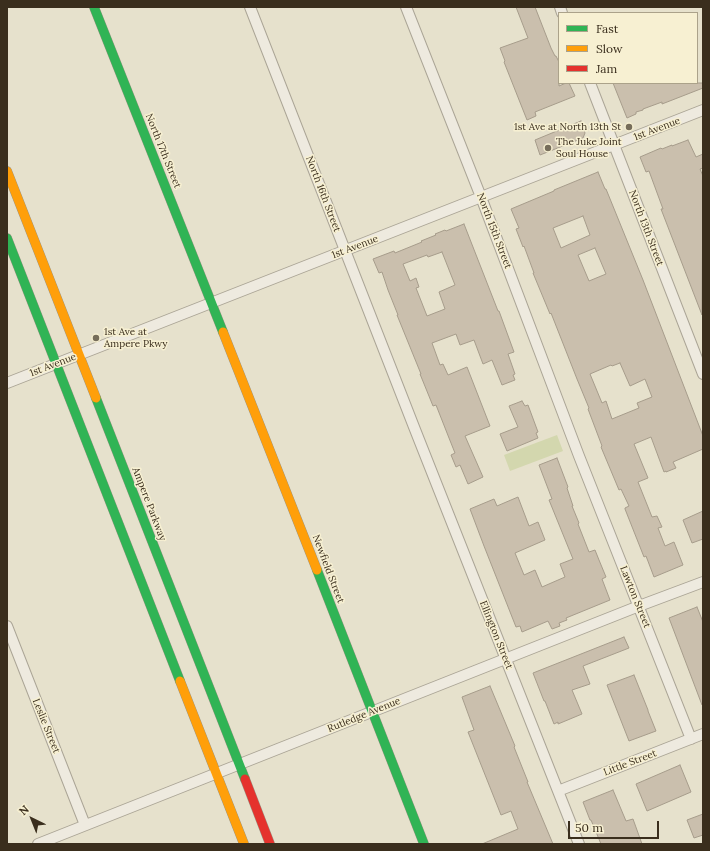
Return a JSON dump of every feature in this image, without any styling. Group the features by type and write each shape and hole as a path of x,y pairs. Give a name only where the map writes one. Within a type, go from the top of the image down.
{"street":[{"name":"North 17th Street","path":"94,7 212,303"},
{"name":"North 16th Street","path":"250,7 414,427"},
{"name":"North 15th Street","path":"406,7 481,198 579,456"},
{"name":"North 13th Street","path":"590,84 703,374"},
{"name":"1st Avenue","path":"7,383 703,110"},
{"name":"Ampere Parkway","path":"7,171 270,844"},
{"path":"7,238 244,844"},
{"name":"Newfield Street","path":"212,303 424,844"},
{"name":"Ellington Street","path":"414,427 579,844"},
{"name":"Lawton Street","path":"579,456 691,739"},
{"name":"Rutledge Avenue","path":"38,844 703,582"},
{"name":"Leslie Street","path":"7,626 85,825"},
{"name":"Little Street","path":"558,791 703,734"}],"green space":[{"path":"557,435 563,451 510,471 504,455"}],"building":[{"path":"516,7 535,7 551,48 558,60 558,84 559,86 569,84 575,96 535,112 536,116 527,120 500,48 528,38"},
{"path":"703,83 703,88 662,104 662,102 643,109 627,118 613,84"},
{"path":"581,121 585,133 583,138 540,155 535,140"},
{"path":"688,140 696,157 703,154 703,168 700,169 703,176 702,315 661,209 663,209 649,171 646,172 640,157 661,148 662,149"},
{"path":"598,172 643,280 703,436 703,449 673,462 676,468 666,472 664,472 651,437 634,444 648,478 638,482 652,517 657,516 662,527 658,528 665,546 674,542 683,565 654,577 646,556 644,557 625,509 629,506 621,489 619,490 601,447 602,446 588,409 589,408 516,229 519,228 511,209","holes":["583,216 590,235 561,248 553,228","595,248 606,274 589,281 578,255","620,363 630,386 645,379 652,397 637,403 639,408 612,419 606,401 602,403 590,374 611,365"]},
{"path":"464,224 514,352 508,354 515,374 513,375 515,380 502,385 492,360 483,364 474,340 460,345 456,334 432,343 440,365 443,364 448,375 467,367 490,426 465,436 483,477 468,484 460,465 456,467 451,455 455,453 436,405 433,406 397,315 382,272 379,273 373,259 394,251 395,253 422,242 421,241 436,235 435,234 445,230 446,231","holes":["442,252 455,285 439,292 445,309 427,316 416,288 419,287 416,278 410,281 403,264 427,255 428,257"]},
{"path":"522,401 525,406 528,405 538,432 536,433 538,438 507,451 500,434 518,427 509,406"},
{"path":"557,458 568,487 572,506 579,523 578,524 589,552 595,550 606,577 602,579 610,600 566,618 567,620 559,623 560,626 552,629 548,621 522,632 520,626 516,627 470,509 494,499 497,506 518,497 529,526 538,522 545,540 515,553 524,575 535,570 542,587 565,577 560,564 573,559 549,500 552,499 539,465"},
{"path":"703,511 703,539 692,543 683,520"},
{"path":"697,607 703,622 703,705 669,618"},
{"path":"624,637 629,648 583,666 590,684 572,690 582,714 558,724 558,722 554,724 533,673"},
{"path":"634,675 656,731 629,741 607,685"},
{"path":"490,686 553,844 482,844 518,829 511,811 501,815 468,732 474,730 462,697"},
{"path":"680,765 691,792 647,811 636,784"},
{"path":"613,790 626,821 633,819 642,844 601,844 583,802"},
{"path":"703,814 703,835 694,838 687,820"}],"traffic: fast":[{"path":"94,7 223,332"},
{"path":"7,238 180,681"},
{"path":"96,398 245,779"},
{"path":"317,570 424,844"}],"traffic: slow":[{"path":"7,171 96,398"},
{"path":"223,332 317,570"},
{"path":"180,681 244,844"}],"traffic: jam":[{"path":"245,779 270,844"}],"place":[{"name":"1st Ave at North 13th St","path":"629,127"},
{"name":"The Juke Joint Soul House","path":"548,148"},
{"name":"1st Ave at Ampere Pkwy","path":"96,338"}]}
